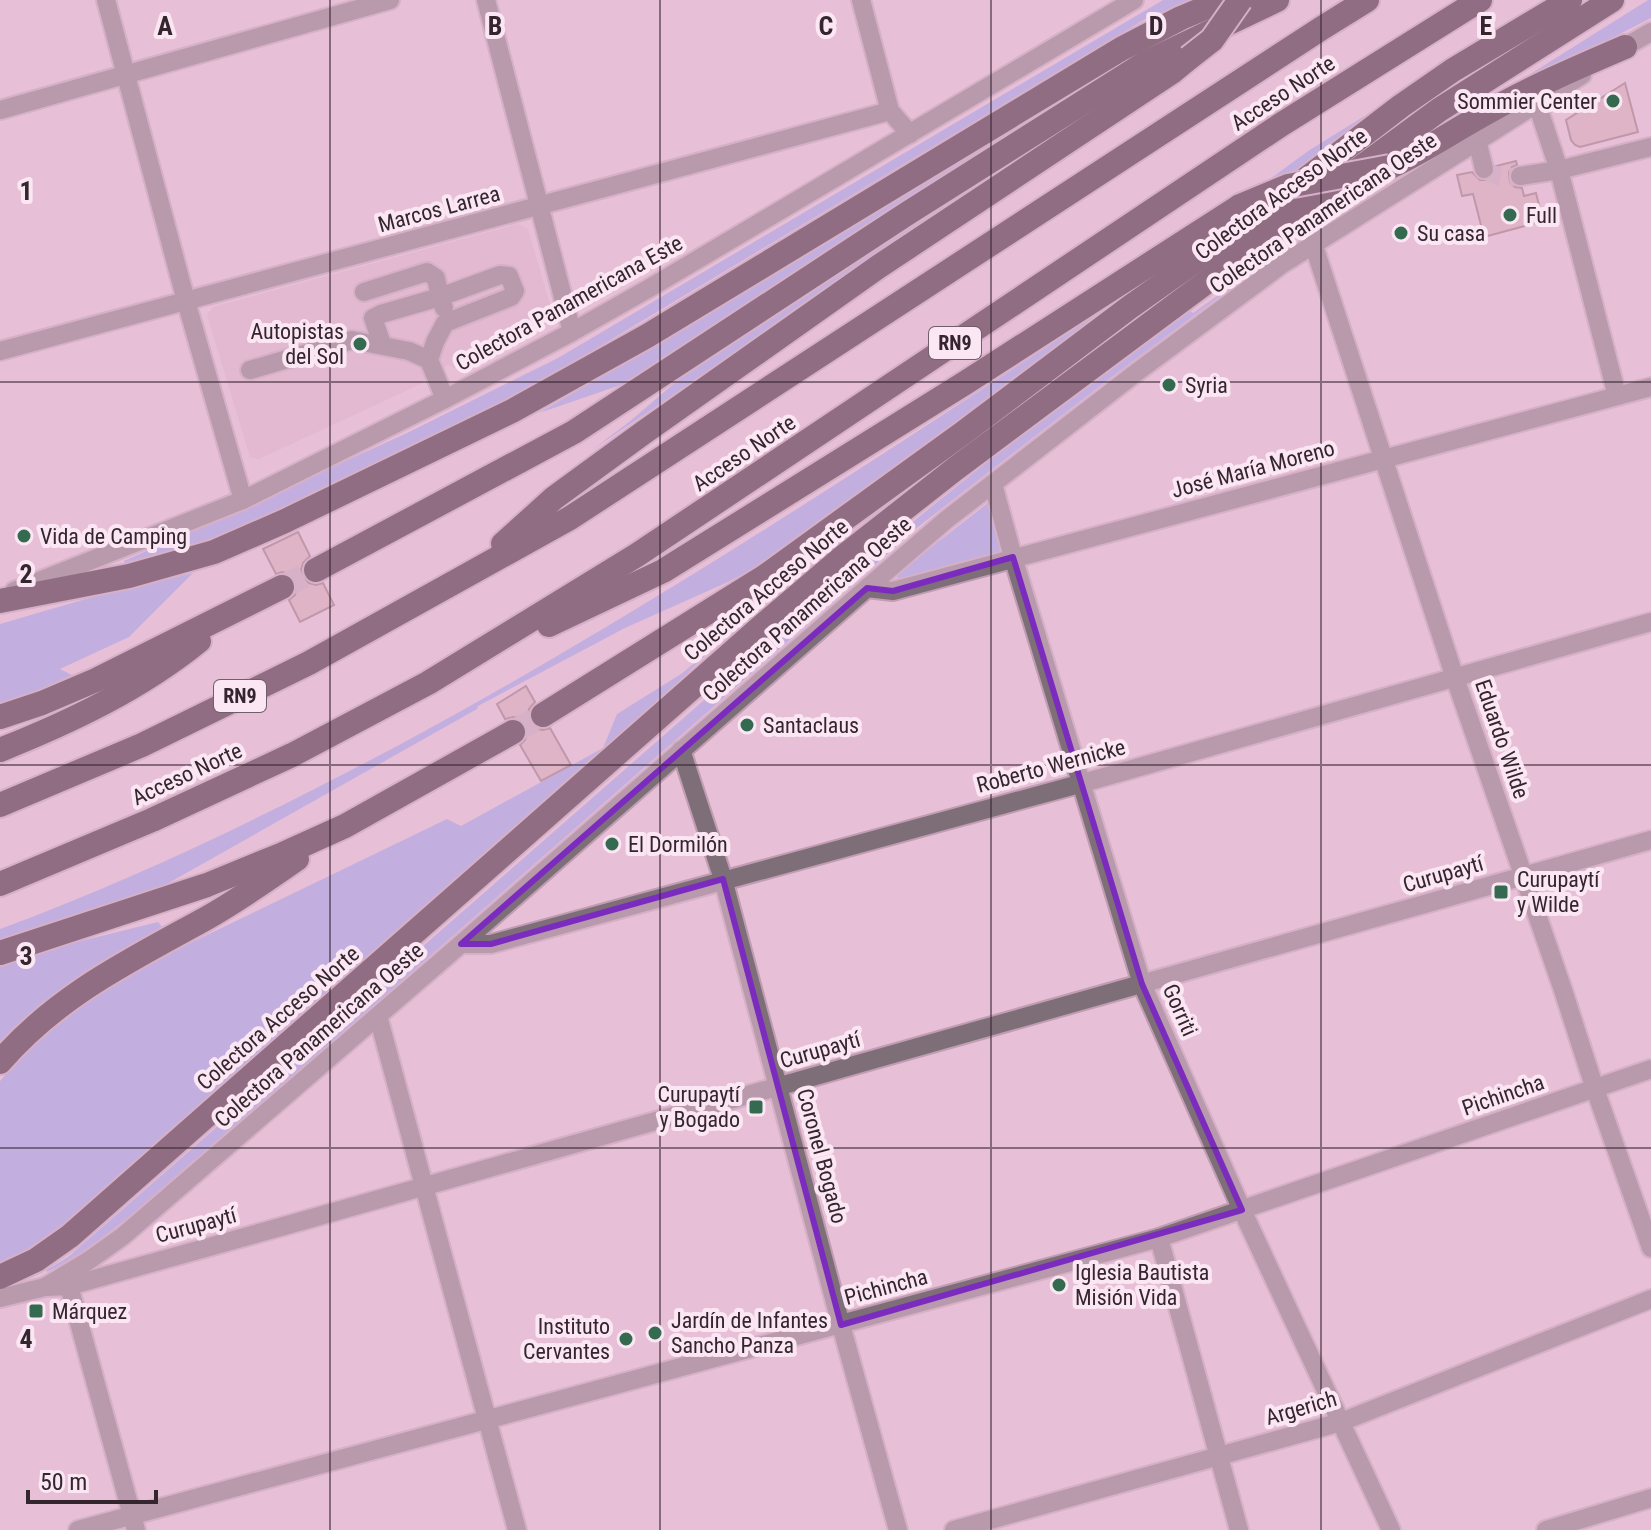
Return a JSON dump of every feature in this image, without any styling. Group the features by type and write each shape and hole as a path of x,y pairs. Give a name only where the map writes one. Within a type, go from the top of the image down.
{"highway":[{"path":"0,599 129,576 214,552 512,411 647,336 1121,49 1224,0"},
{"path":"472,572 554,498 643,433 878,267 1172,72 1212,40 1240,0"},
{"path":"316,570 574,432 908,213 1147,62 1277,0"},
{"name":"Acceso Norte","path":"0,805 142,745 309,663 570,518 1367,0"},
{"name":"Acceso Norte","path":"0,884 152,820 264,768 428,683 637,555 1282,124 1480,0"},
{"path":"543,715 764,577 1239,230 1401,106 1453,70 1570,0"},
{"name":"Colectora Acceso Norte","path":"0,1277 36,1260 70,1236 843,557 955,469 1427,119 1612,0"},
{"path":"428,683 663,571 965,383 1240,206 1288,186 1390,167 1407,160 1481,115 1548,80 1625,47"},
{"path":"0,717 71,691 282,587"},
{"path":"0,750 76,716 145,680 235,612"},
{"path":"0,953 207,885 283,854 345,826 513,732"},
{"path":"0,1062 36,1024 82,989 243,896 345,826"}],"street":[{"path":"106,0 243,500"},
{"path":"0,110 390,0"},
{"path":"486,0 572,332"},
{"path":"861,0 890,111 910,134"},
{"name":"Colectora Panamericana Este","path":"0,599 56,573 243,500 572,332 1134,0"},
{"name":"Colectora Panamericana Oeste","path":"45,1287 123,1236 946,520 1281,265 1651,32"},
{"path":"1537,104 1559,170 1617,396"},
{"name":"Marcos Larrea","path":"0,351 890,111"},
{"path":"1477,140 1484,169"},
{"path":"1520,176 1559,170 1651,147"},
{"name":"Eduardo Wilde","path":"1313,243 1455,678 1651,1248"},
{"path":"364,292 427,272 436,278 447,316 429,360 445,399"},
{"path":"359,273 382,344"},
{"path":"373,318 504,275 509,276 515,291 511,297 445,323"},
{"path":"250,370 352,340 409,351 429,360"},
{"name":"José María Moreno","path":"867,588 893,591 1651,387"},
{"name":"Gorriti","path":"993,484 1142,984 1242,1210 1391,1530"},
{"name":"Roberto Wernicke","path":"461,944 491,944 1083,783 1651,622"},
{"name":"Coronel Bogado","path":"681,750 723,879 898,1530"},
{"name":"Curupaytí","path":"0,1298 45,1287 69,1286 1651,840"},
{"path":"378,1016 517,1530"},
{"name":"Pichincha","path":"78,1530 134,1523 488,1418 1159,1238 1651,1069"},
{"path":"1159,1238 1239,1530"},
{"path":"69,1286 134,1523"},
{"name":"Argerich","path":"954,1530 1341,1422 1651,1299"},
{"path":"1546,1530 1651,1498"}],"highlighted area":[{"path":"1013,557 1142,984 1242,1210 841,1325 723,879 491,944 461,944 867,588 893,591"}],"shaded area":[{"path":"1163,0 1194,0 1147,18 537,384 235,534 127,569 124,561 407,433 558,358"},
{"path":"1651,0 1651,18 1481,105"},
{"path":"1189,29 669,363 621,385 539,413 1133,56"},
{"path":"1489,39 1303,174 1259,187 1308,151"},
{"path":"1160,67 592,450 684,375 927,213"},
{"path":"1397,176 1325,222 1295,235 1365,181"},
{"name":"Autopistas del Sol","path":"518,224 528,229 553,315 548,323 454,368 448,365 426,377 423,383 259,459 250,457 207,315 213,307"},
{"path":"1267,261 918,527 165,1189 76,1258 47,1272 68,1257 868,558 1096,379 1189,310 1193,313"},
{"path":"1120,299 1122,305 762,564 625,628 478,706 142,898 0,942 0,929 153,867 252,820 492,694 764,530"},
{"path":"989,502 1002,554 897,579 898,573"},
{"path":"193,573 129,637 60,669 74,676 46,696 0,709 0,624 106,593"},
{"path":"714,647 660,700 603,748 617,714 681,674"},
{"path":"603,748 68,1224 33,1250 0,1266 0,1081 30,1045 71,1010 130,972 447,819 461,826"},
{"path":"158,922 165,930 0,1051 0,967 52,948"}],"building":[{"name":"Sommier Center","path":"1625,83 1638,132 1580,147 1575,145 1566,120"},
{"path":"1516,161 1517,165 1509,172 1510,183 1522,188 1524,196 1536,193 1543,221 1484,237 1473,194 1462,196 1457,175 1472,172 1480,180 1488,180 1495,173 1496,166"},
{"path":"298,532 310,556 303,563 302,576 309,583 323,583 334,605 300,622 289,600 295,595 296,581 290,574 276,574 263,549"},
{"path":"526,686 535,702 529,709 530,722 537,729 550,728 571,765 541,781 520,745 528,733 526,724 514,717 505,719 497,704"}],"tunnel":[{"path":"1484,169 1501,177 1520,176"},
{"path":"282,587 316,570"},
{"path":"513,732 543,715"}],"place":[{"name":"Sommier Center","path":"1613,101"},
{"name":"Full","path":"1510,215"},
{"name":"Su casa","path":"1401,233"},
{"name":"Autopistas del Sol","path":"360,344"},
{"name":"Syria","path":"1169,385"},
{"name":"Vida de Camping","path":"24,536"},
{"name":"Santaclaus","path":"747,725"},
{"name":"El Dormilón","path":"612,844"},
{"name":"Curupaytí y Wilde","path":"1501,892"},
{"name":"Curupaytí y Bogado","path":"756,1107"},
{"name":"Iglesia Bautista Misión Vida","path":"1059,1285"},
{"name":"Márquez","path":"36,1311"},
{"name":"Jardín de Infantes Sancho Panza","path":"655,1333"},
{"name":"Instituto Cervantes","path":"626,1339"}]}
